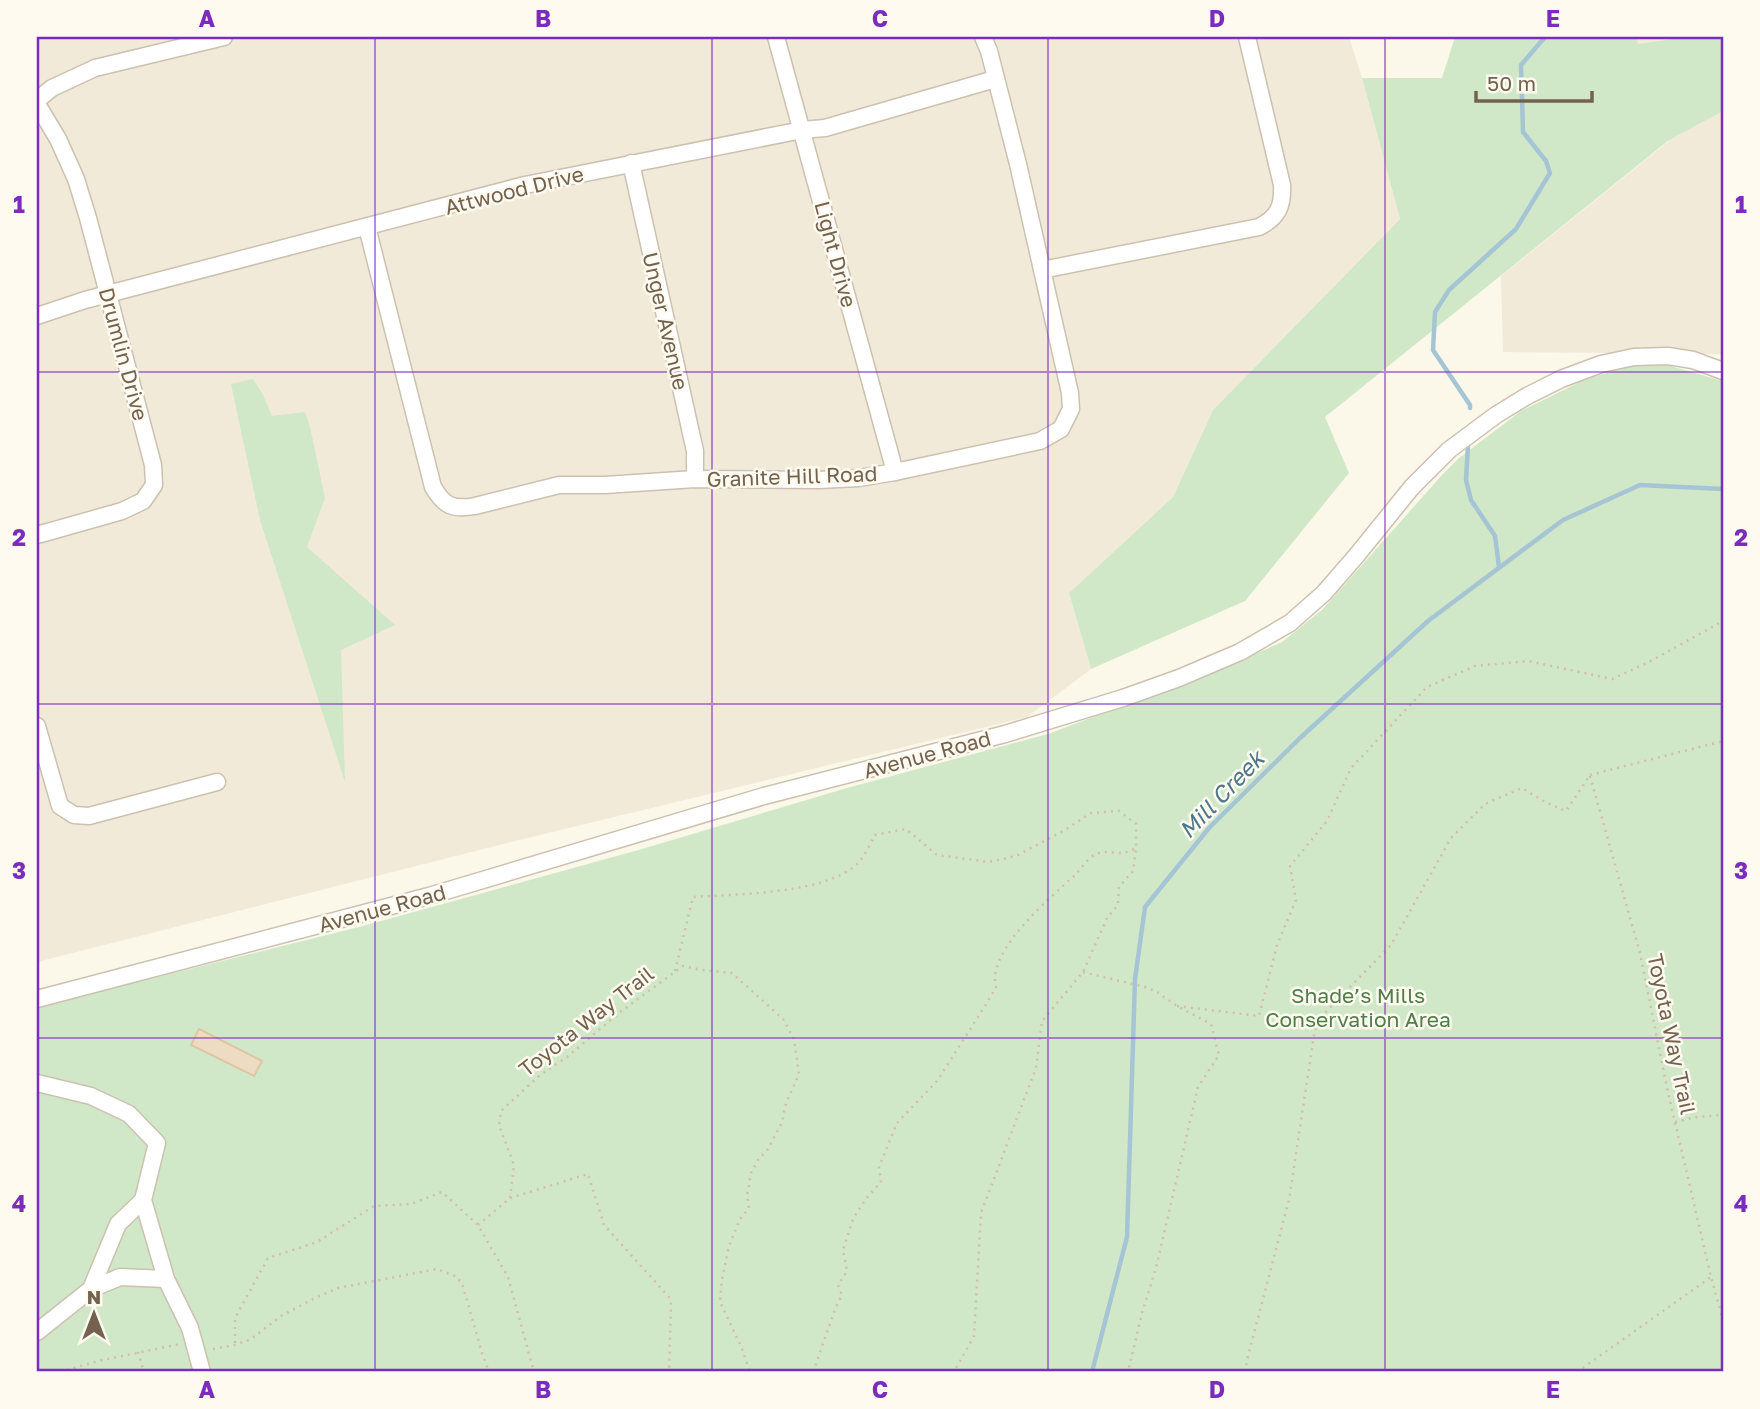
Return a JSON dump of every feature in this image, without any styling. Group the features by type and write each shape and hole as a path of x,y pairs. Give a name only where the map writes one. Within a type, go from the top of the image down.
{"street":[{"path":"37,102 52,88 95,68 224,37"},
{"name":"Light Drive","path":"776,37 895,472"},
{"name":"Granite Hill Road","path":"367,227 433,487 439,499 449,505 462,508 559,485 695,479 859,478 1040,441 1061,429 1070,409 1070,393 1018,164 983,37"},
{"path":"1042,270 1259,227 1270,221 1279,210 1283,197 1282,185 1247,37"},
{"name":"Attwood Drive","path":"37,316 85,300 525,185 802,130 825,128 995,79"},
{"name":"Drumlin Drive","path":"37,102 76,178 153,465 154,485 143,501 122,511 37,535"},
{"name":"Unger Avenue","path":"631,163 695,451 695,479"},
{"name":"Avenue Road","path":"37,999 429,896 764,796 1005,734 1124,698 1179,678 1240,652 1290,623 1324,593 1412,487 1449,450 1527,396 1561,379 1601,364 1634,357 1668,356 1693,360 1723,371"},
{"path":"37,726 60,806 74,815 89,816 217,782"},
{"path":"39,1086 91,1096 129,1114 157,1143 142,1200 118,1224 91,1289"},
{"path":"142,1200 166,1279 190,1328 202,1372"},
{"path":"37,1332 91,1289 120,1277 166,1279"}],"path":[{"path":"1177,1006 1259,1016 1277,944 1296,900 1290,866 1327,821 1351,768 1427,687 1475,666 1528,661 1612,679 1723,621"},
{"path":"1245,1372 1289,1200 1316,1022 1391,945 1451,838 1485,804 1522,788 1566,811 1590,775 1723,741"},
{"name":"Toyota Way Trail","path":"1590,775 1640,953 1675,1122 1723,1320"},
{"name":"Toyota Way Trail","path":"510,1198 514,1165 499,1125 501,1111 540,1075 567,1057 620,1012 675,971 693,897 797,889 835,879 859,863 875,835 906,828 937,855 989,862 1016,856 1091,813 1119,811 1136,824 1136,848"},
{"path":"954,1372 974,1336 981,1213 1036,1068 1042,1021 1083,972 1107,918 1118,905 1119,887 1133,871 1136,848"},
{"path":"813,1372 842,1295 838,1285 847,1271 843,1250 853,1219 881,1182 879,1167 897,1124 937,1080 979,1016 996,987 993,979 1001,956 1018,932 1095,854 1124,853 1136,848"},
{"path":"675,971 683,965 732,973 783,1019 794,1039 799,1074 786,1103 782,1122 751,1173 747,1196 749,1208 740,1219 729,1246 722,1279 720,1302 750,1372"},
{"path":"1083,972 1157,992 1211,1024 1219,1055 1198,1087 1156,1268 1128,1372"},
{"path":"1675,1122 1698,1116 1723,1115"},
{"path":"478,1225 510,1198 587,1174 604,1225 669,1297 669,1372"},
{"path":"235,1345 235,1318 268,1258 317,1242 374,1206 411,1204 442,1192 478,1225 508,1277 534,1372"},
{"path":"60,1372 177,1343 196,1350 235,1345 251,1339 281,1316 313,1298 338,1288 436,1269 455,1276 462,1283 489,1372"},
{"path":"1577,1372 1711,1277"},
{"path":"138,1352 144,1372"}],"shaded area":[{"path":"37,37 1349,37 1400,219 1213,410 1173,497 1069,593 1091,669 1027,717 507,843 37,962"},
{"path":"1637,37 1723,37 1723,354 1503,352 1501,276 1669,141"}],"green space":[{"path":"1455,37 1637,37 1638,44 1688,37 1723,37 1723,111 1669,140 1325,417 1349,473 1245,601 1091,669 1069,593 1173,497 1213,410 1400,219 1362,78 1442,78"},
{"name":"Shade’s Mills Conservation Area","path":"1667,365 1723,381 1723,1372 37,1372 37,1007 363,926 642,849 847,788 1048,734 1223,668 1282,642 1322,610 1459,458 1521,411 1588,378 1633,366"},
{"path":"253,379 272,416 305,412 310,427 325,498 307,547 395,625 341,650 345,782 260,520 231,384"}],"building":[{"path":"199,1029 262,1061 254,1076 191,1045"}],"waterway":[{"path":"1470,408 1433,350 1435,312 1449,290 1516,229 1550,173 1546,161 1523,132 1521,65 1545,37"},
{"path":"1468,446 1466,480 1471,500 1495,536 1499,567"},
{"name":"Mill Creek","path":"1092,1372 1127,1237 1135,979 1145,907 1209,828 1299,739 1428,621 1563,520 1640,485 1723,489"}]}
